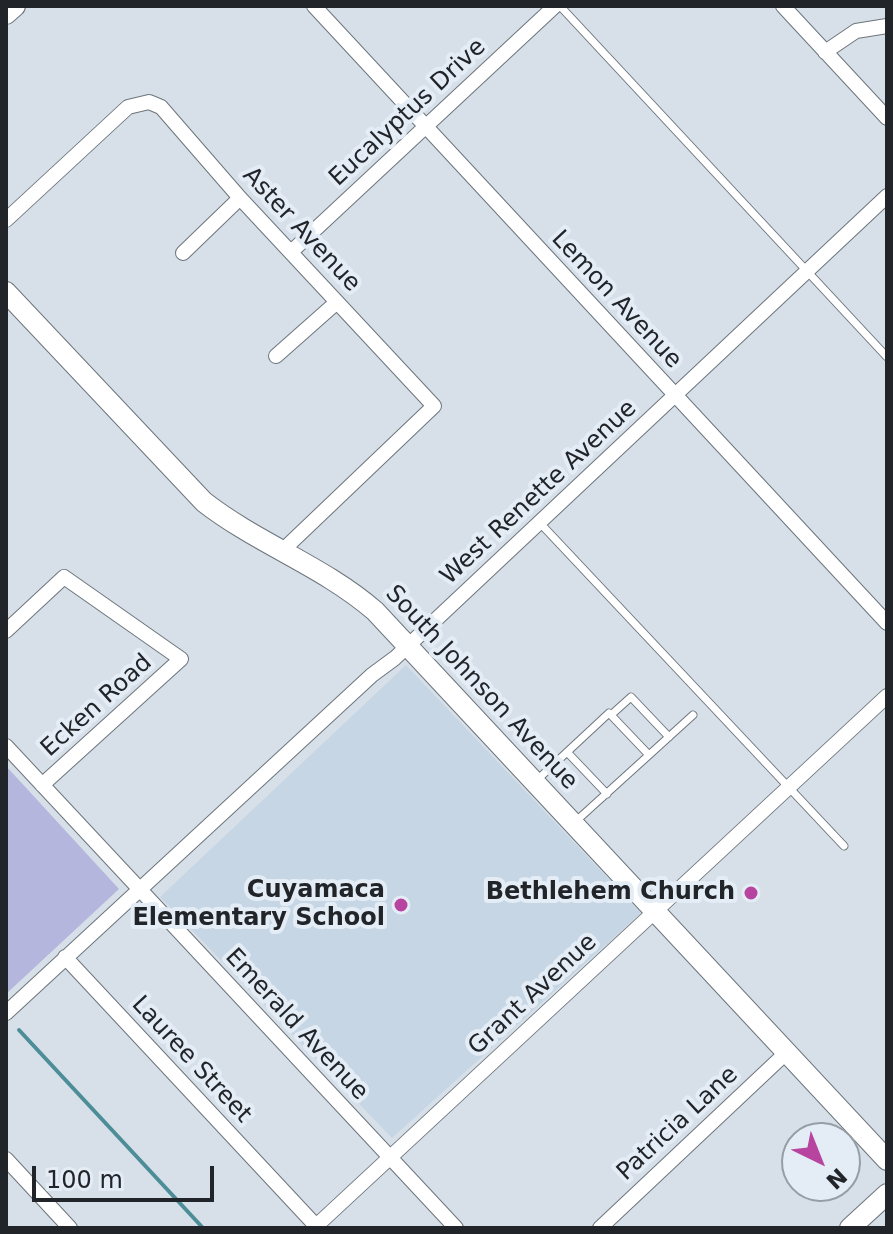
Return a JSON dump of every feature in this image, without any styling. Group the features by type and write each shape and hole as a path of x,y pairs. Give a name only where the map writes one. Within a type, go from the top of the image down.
{"street":[{"path":"6,14 15,6"},
{"name":"Eucalyptus Drive","path":"291,252 557,6"},
{"path":"783,6 887,118"},
{"name":"Lemon Avenue","path":"321,8 426,126 887,623"},
{"path":"825,52 856,31 887,26"},
{"name":"Aster Avenue","path":"6,220 128,107 149,102 161,107 240,198 434,406 282,551"},
{"name":"West Renette Avenue","path":"6,1013 408,645 887,196"},
{"path":"183,253 240,198"},
{"name":"South Johnson Avenue","path":"6,292 204,502 229,522 350,589 408,645 887,1160"},
{"path":"276,356 337,302"},
{"name":"Ecken Road","path":"6,631 64,577 181,659 42,785"},
{"name":"Grant Avenue","path":"316,1227 887,696"},
{"name":"Emerald Avenue","path":"6,746 456,1228"},
{"name":"Lauree Street","path":"65,957 316,1227"},
{"name":"Patricia Lane","path":"600,1228 787,1052"},
{"path":"6,1159 70,1228"},
{"path":"850,1228 887,1194"}],"lane":[{"path":"557,6 887,357"},
{"path":"539,522 844,846"},
{"path":"534,782 609,713 611,715 631,697 669,737"},
{"path":"611,715 649,755"},
{"path":"574,824 693,715"},
{"path":"567,752 607,794"}],"shaded area":[{"name":"Cuyamaca Elementary School","path":"406,665 641,913 392,1138 160,897"},
{"path":"6,766 119,889 6,994"}],"waterway":[{"path":"19,1030 203,1228"}],"place":[{"name":"Bethlehem Church","path":"751,893"},
{"name":"Cuyamaca Elementary School","path":"401,905"}]}
